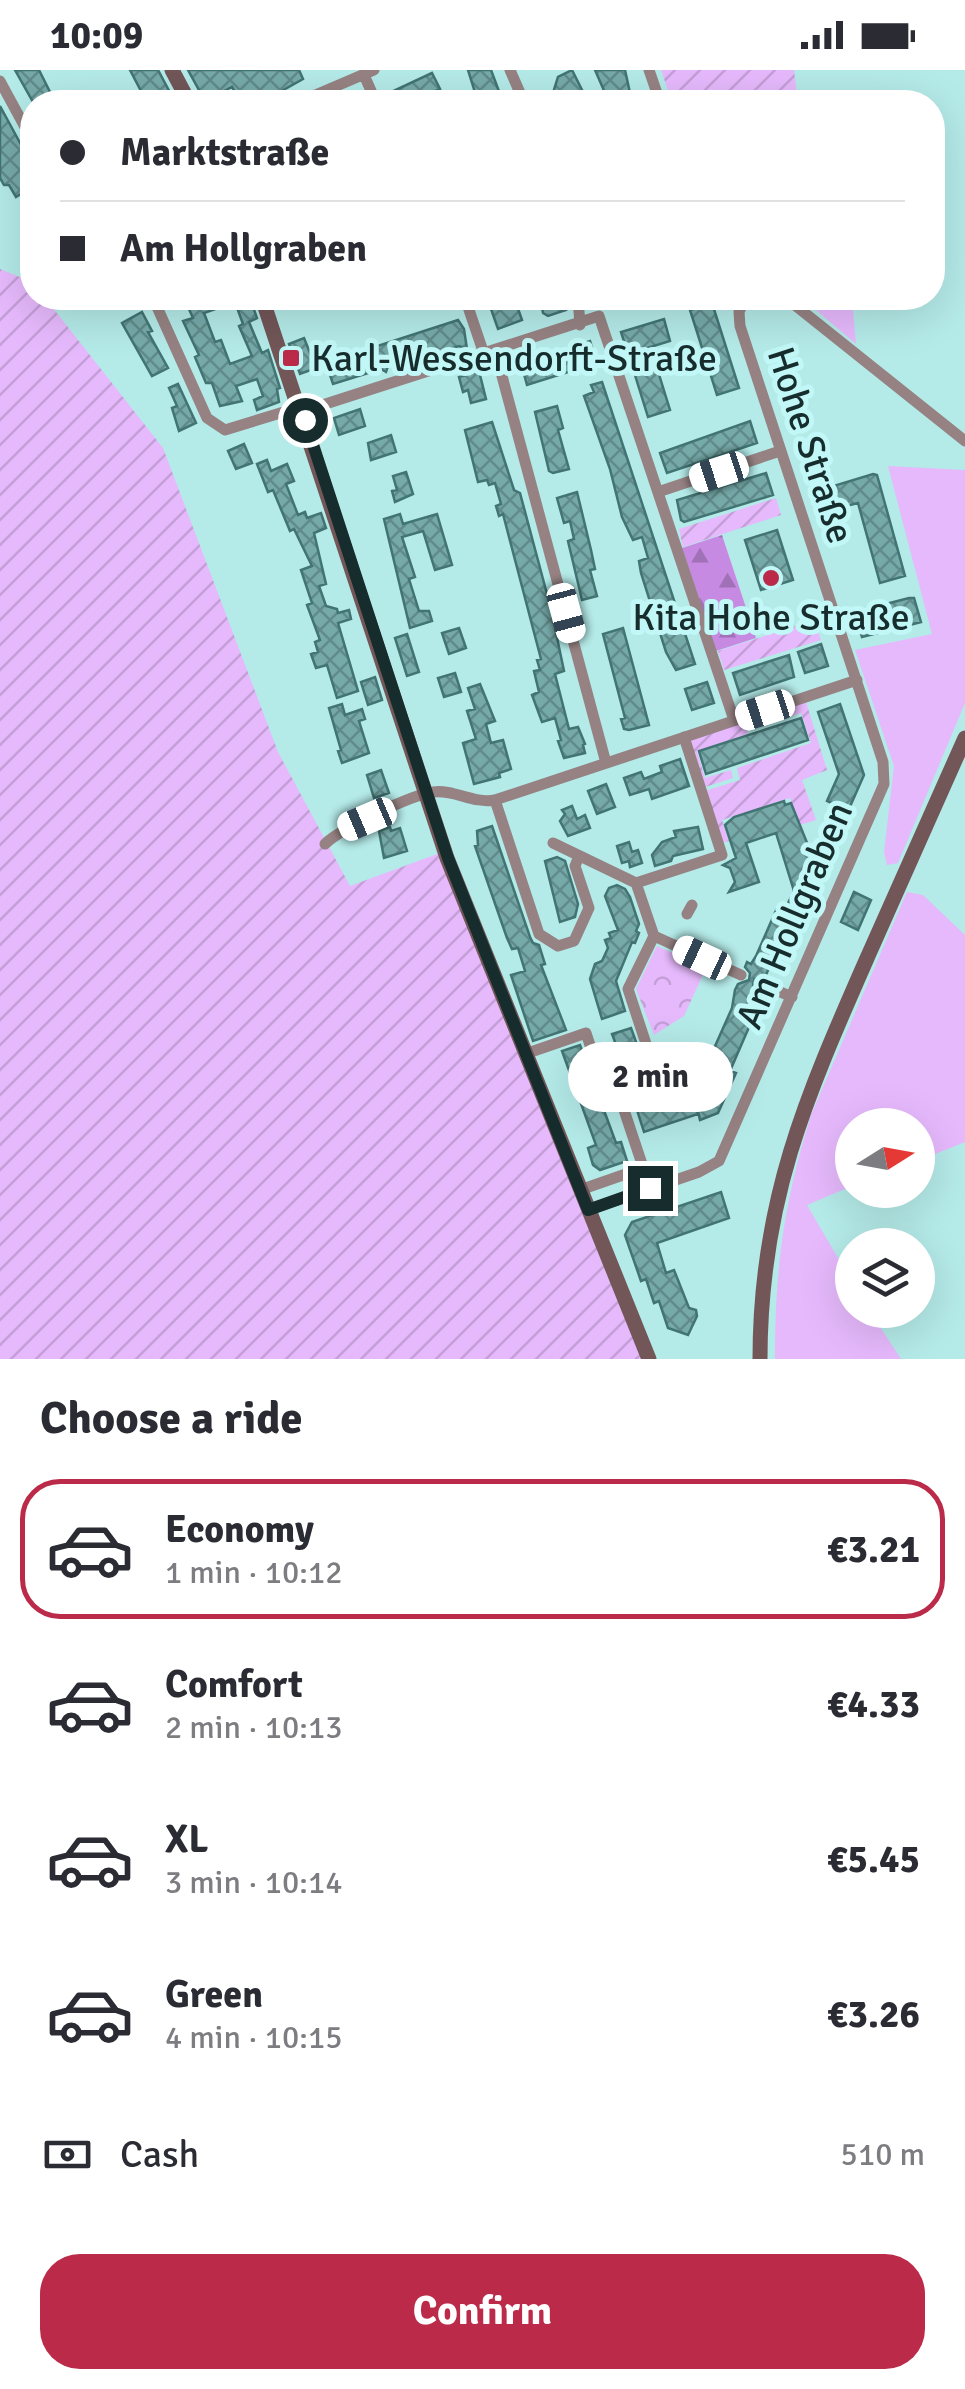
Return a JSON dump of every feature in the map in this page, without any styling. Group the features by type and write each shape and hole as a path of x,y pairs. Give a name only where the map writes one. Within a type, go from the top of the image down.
{"street":[{"path":"329,90 369,73"},
{"path":"0,81 20,118"},
{"path":"159,310 211,424 231,429 313,408 599,316 734,720"},
{"path":"266,310 448,858 649,1359"},
{"path":"470,310 489,352 606,763"},
{"path":"579,310 580,325"},
{"name":"Hohe Straße","path":"740,310 740,326 884,762 884,784"},
{"path":"801,310 963,438"},
{"path":"658,492 780,451"},
{"path":"326,844 337,832 426,794 440,792 475,802 496,800 857,680"},
{"path":"552,843 636,883 722,855 684,737"},
{"path":"748,1359 769,1229 794,1134 820,1066 965,738"},
{"name":"Am Hollgraben","path":"588,1210 699,1172 718,1161 884,784"},
{"path":"496,800 539,934 558,946 574,941 590,908 575,866 580,856"},
{"path":"636,883 654,936 628,989 651,1059"},
{"path":"654,936 742,975"},
{"path":"762,984 792,997"},
{"path":"525,1054 586,1033 606,1094 622,1104 650,1188"},
{"path":"580,1190 643,1168"},
{"path":"760,1359 761,1296"}],"green space":[{"path":"661,70 794,70 796,90 668,90"},
{"path":"0,269 20,277 20,310 54,310 163,448 278,752 350,886 440,853 649,1359 0,1359"},
{"path":"816,310 853,310 856,344"},
{"path":"888,466 965,470 965,703 898,863 887,865 884,852 894,766 855,650 932,634"},
{"path":"776,498 781,515 683,547 679,529"},
{"path":"722,535 756,638 716,651 682,548"},
{"path":"814,620 821,640 724,670 718,651"},
{"path":"806,702 827,770 802,780 816,820 800,825 790,798 722,820 729,841 721,843 705,791 740,780 737,768 811,743 801,713 760,726 757,718"},
{"path":"744,722 748,734 697,751 705,778 731,770 733,778 702,788 687,741"},
{"path":"907,892 923,895 965,935 965,1142 935,1154 935,1108 835,1108 835,1193 807,1205 835,1253 835,1328 881,1328 901,1359 775,1359 783,1236 811,1115"},
{"path":"657,946 706,968 684,1016 654,1035 636,989"}],"building":[{"path":"15,70 39,70 49,90 26,90"},
{"path":"130,70 158,70 169,90 140,90"},
{"path":"188,70 299,70 303,79 283,90 199,90"},
{"path":"468,70 491,70 498,90 474,90"},
{"path":"572,70 582,90 554,90 558,77"},
{"path":"595,70 625,70 629,90 604,90"},
{"path":"432,73 440,89 438,90 395,90"},
{"path":"0,106 20,143 20,195 16,197 0,178"},
{"path":"189,310 212,310 204,313 215,342 221,340 230,364 252,356 239,326 243,324 238,310 254,310 257,318 249,322 262,353 268,350 280,388 279,402 257,410 254,400 263,396 257,379 236,386 242,401 220,406 212,383 206,383 195,357 199,355 183,321 193,318"},
{"path":"491,310 518,310 522,320 498,329"},
{"path":"542,310 566,310 548,316"},
{"path":"690,310 714,310 739,388 717,395"},
{"path":"142,312 168,368 152,376 122,323"},
{"path":"664,319 670,341 628,354 621,332"},
{"path":"458,320 464,329 467,349 459,346 447,353 442,351 422,360 388,366 386,372 381,369 333,384 328,369 364,356 362,351"},
{"path":"304,338 316,368 300,374 289,344"},
{"path":"590,341 597,363 527,385 521,363"},
{"path":"657,368 670,410 648,417 635,375"},
{"path":"479,371 486,399 471,403 459,377"},
{"path":"602,382 695,664 676,670 666,652 641,573 639,561 648,558 642,537 633,540 622,517 584,396 594,392 591,385"},
{"path":"178,384 196,423 179,431 172,408 177,406 169,388"},
{"path":"557,406 563,428 558,430 569,469 553,473 549,471 535,412"},
{"path":"360,409 365,426 339,435 334,418"},
{"path":"750,421 757,443 667,473 660,453"},
{"path":"492,422 514,490 520,493 551,609 564,671 555,674 569,729 578,727 585,753 564,758 555,718 542,722 532,695 539,692 534,671 540,670 537,660 541,659 503,514 499,516 496,506 501,504 495,483 478,482 465,430"},
{"path":"391,435 396,452 371,460 368,443"},
{"path":"244,444 252,463 236,469 228,451"},
{"path":"267,460 271,471 287,464 294,481 286,484 298,515 305,512 307,518 321,513 326,528 314,533 326,584 319,586 326,606 338,613 349,610 351,619 338,623 358,691 337,698 327,665 316,668 311,654 318,652 315,642 320,640 307,605 312,603 301,570 312,566 294,529 290,531 273,490 268,492 257,464"},
{"path":"406,472 413,494 395,502 393,476"},
{"path":"766,473 773,495 681,520 677,500"},
{"path":"877,475 905,576 880,583 858,503 822,512 817,491"},
{"path":"577,492 595,569 590,570 597,596 582,600 568,541 574,539 570,521 564,523 557,498"},
{"path":"400,514 403,524 437,514 452,565 435,570 423,531 402,537 415,577 409,579 419,611 429,611 432,621 410,628 384,519"},
{"path":"777,530 793,580 761,590 745,540"},
{"path":"914,598 921,622 862,637 855,612"},
{"path":"459,628 466,648 449,654 442,633"},
{"path":"623,628 649,725 629,730 624,729 621,719 625,718 603,634"},
{"path":"407,634 419,672 407,676 395,638"},
{"path":"821,644 828,666 805,673 798,652"},
{"path":"789,655 794,677 740,695 733,673"},
{"path":"455,673 461,692 444,697 438,678"},
{"path":"375,677 382,700 368,705 361,682"},
{"path":"707,682 714,703 692,710 685,689"},
{"path":"480,684 495,721 486,724 491,743 503,740 511,769 499,773 500,777 474,784 463,743 476,739 467,711 475,709 468,688"},
{"path":"342,704 345,715 362,709 365,719 359,721 369,753 342,763 329,708"},
{"path":"840,704 864,775 848,811 827,801 839,774 818,712"},
{"path":"801,718 808,740 706,774 699,751"},
{"path":"680,759 689,786 652,799 649,789 630,795 624,778 641,772 644,779 662,772 660,766"},
{"path":"381,770 389,793 374,798 367,775"},
{"path":"606,784 615,807 597,814 588,791"},
{"path":"784,801 785,805 791,803 820,884 805,918 799,915 776,965 771,963 766,975 754,979 758,993 751,1009 756,1011 730,1071 736,1073 718,1113 700,1120 698,1111 714,1065 708,1062 732,1008 735,990 738,984 749,980 747,962 751,964 756,956 778,906 785,909 794,891 776,833 746,843 759,882 729,892 735,882 730,868 723,865 736,858 725,825 734,817"},
{"path":"572,806 577,819 585,815 590,828 568,836 560,821 565,814 562,810"},
{"path":"492,826 530,937 539,945 545,964 541,965 566,1030 533,1041 511,975 525,971 518,948 512,949 507,938 475,846 477,831"},
{"path":"390,827 391,831 400,828 407,851 384,858 379,831"},
{"path":"698,827 703,849 673,856 671,861 655,866 652,855 662,842 676,837 674,831"},
{"path":"629,842 632,852 638,850 642,863 630,867 629,861 622,863 617,846"},
{"path":"557,857 565,861 578,904 575,917 560,922 545,861"},
{"path":"617,885 630,897 639,933 616,981 625,1011 602,1019 590,979 595,964 602,961 608,948 605,940 611,938 609,933 618,930 605,896 609,888"},
{"path":"854,892 871,900 858,930 841,922"},
{"path":"631,1028 649,1078 631,1084 612,1034"},
{"path":"580,1045 616,1143 621,1142 627,1161 600,1170 593,1165 588,1148 596,1145 562,1051"},
{"path":"692,1092 698,1114 644,1132 637,1110"},
{"path":"721,1192 729,1218 657,1243 666,1273 674,1270 689,1308 696,1310 688,1335 668,1328 659,1301 654,1303 646,1279 641,1281 625,1235 632,1222"}],"place":[{"name":"Karl-Wessendorft-Straße","path":"291,358"},
{"name":"Kita Hohe Straße","path":"771,578"}],"route":[{"path":"305,420 448,858 588,1210 650,1188"}]}
